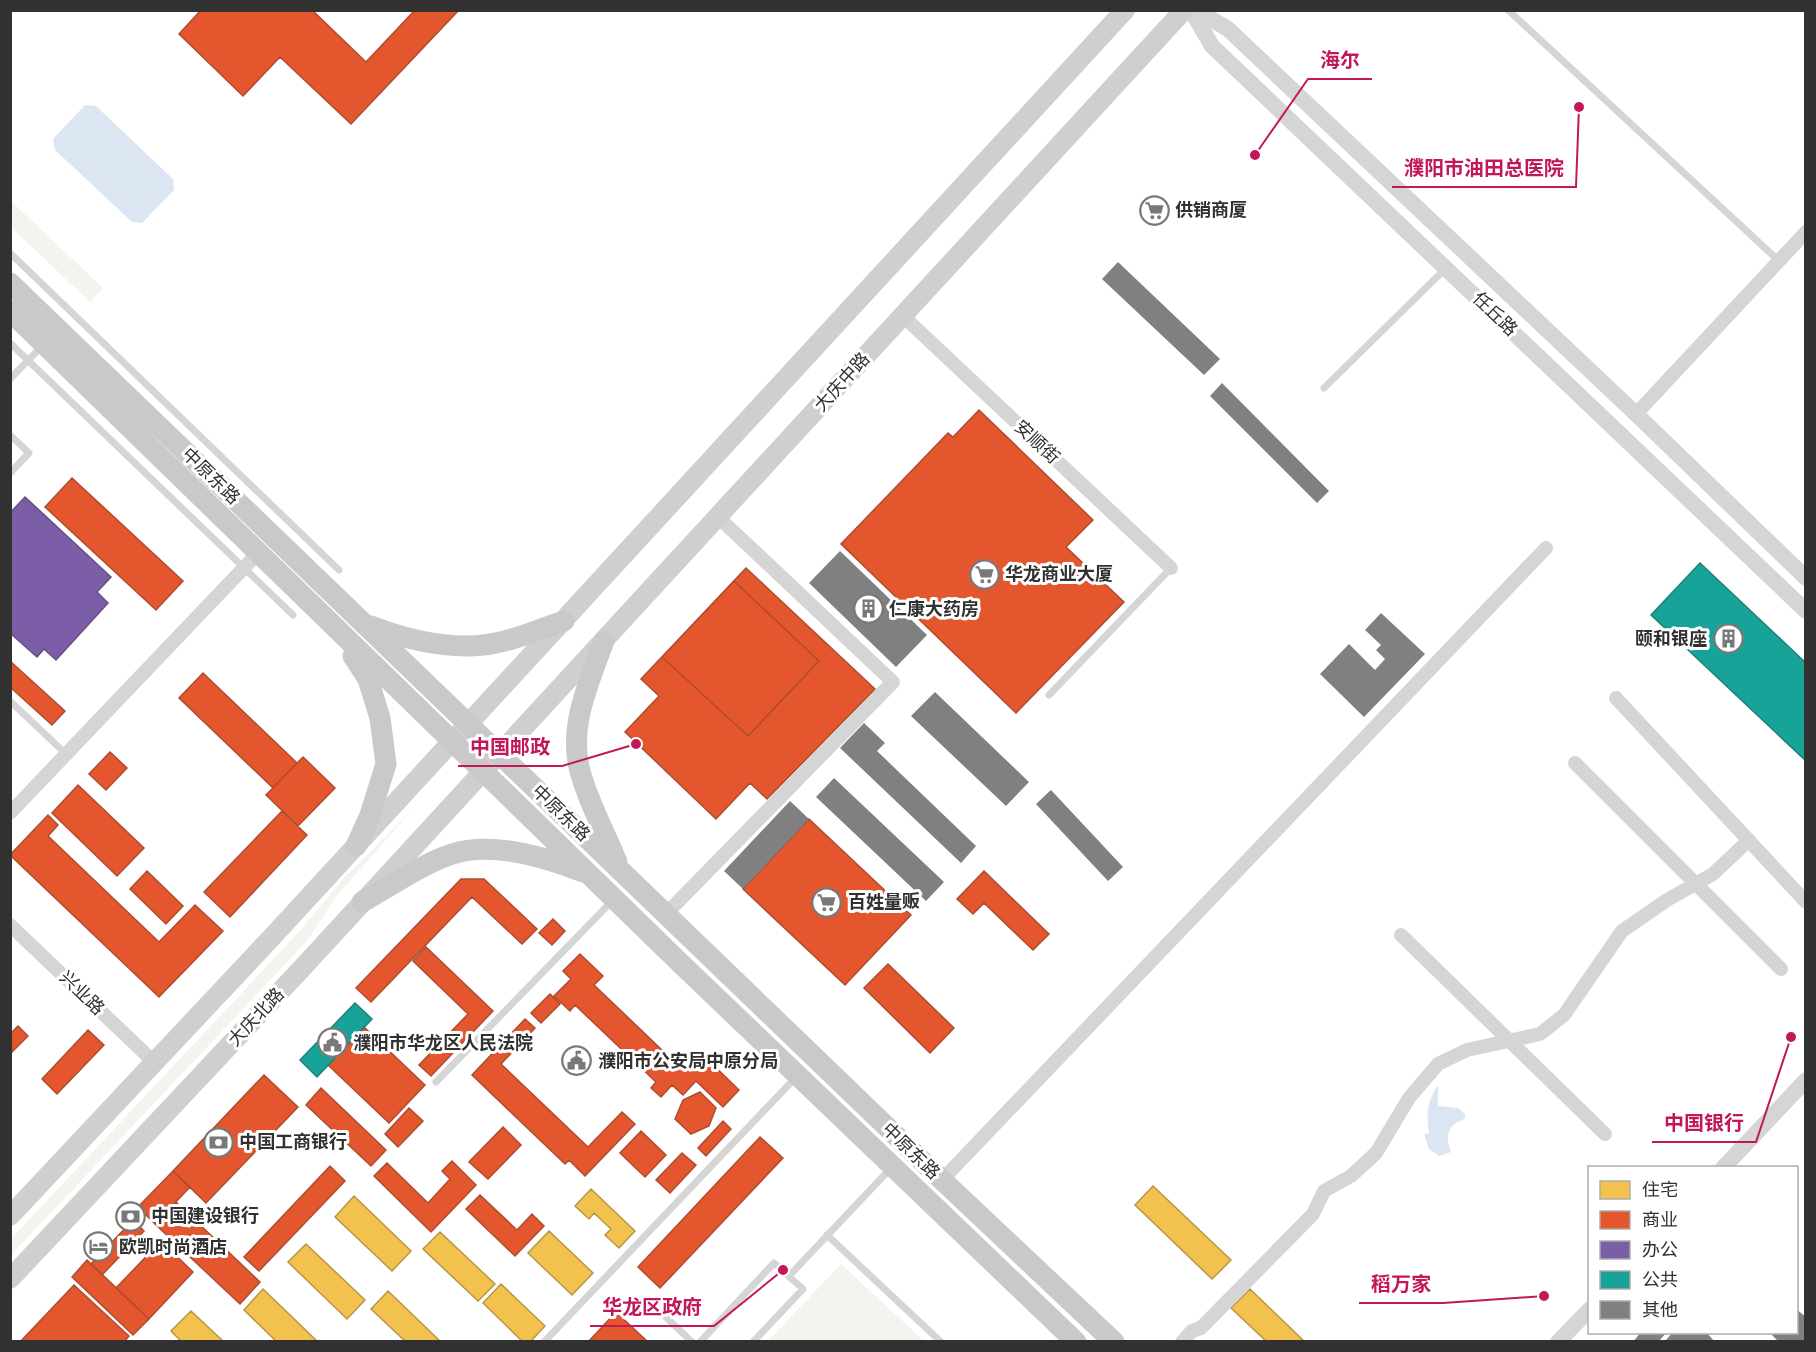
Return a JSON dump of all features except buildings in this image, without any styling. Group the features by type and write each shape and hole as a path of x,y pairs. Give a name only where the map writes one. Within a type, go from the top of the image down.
{"main road":[{"path":"10,1216 453,742 1125,10"},
{"name":"大庆中路","path":"500,754 1184,10"},
{"name":"中原东路","path":"10,283 51,336 259,552 891,1167 1076,1341"},
{"name":"中原东路","path":"10,311 51,336 365,624 942,1180 1114,1341"},
{"path":"365,624 392,634 460,646 486,645 564,621"},
{"path":"331,622 369,679 380,718 386,764 370,815 356,846"},
{"path":"604,641 584,695 577,732 580,770 621,871"},
{"name":"大庆北路","path":"10,1279 500,754"},
{"path":"362,902 427,865 455,854 505,850 534,855 588,874"}],"street":[{"name":"任丘路","path":"1191,10 1212,46 1806,611"},
{"name":"任丘路","path":"1196,10 1228,29 1636,414 1806,578"},
{"path":"1636,414 1806,232"},
{"name":"安顺街","path":"903,316 1171,568"},
{"path":"666,914 893,682 718,517"},
{"path":"942,1180 1546,548"},
{"path":"10,813 259,552"},
{"path":"1616,698 1806,902"},
{"path":"1575,763 1781,969"},
{"path":"1182,1341 1192,1331 1201,1328 1313,1214 1324,1191 1351,1176 1376,1153 1409,1098 1438,1064 1467,1050 1540,1034 1556,1023 1623,931 1667,900 1696,885 1722,867 1749,840"},
{"name":"兴业路","path":"10,925 154,1062"},
{"path":"1401,935 1605,1134"},
{"path":"1724,1166 1806,1080"},
{"path":"1558,1341 1588,1311"}],"lane":[{"path":"1508,10 1779,261"},
{"path":"10,254 339,570"},
{"path":"1324,388 1446,267"},
{"path":"10,379 51,336"},
{"path":"10,343 293,615"},
{"path":"10,435 29,453 10,472"},
{"path":"1049,695 1171,568"},
{"path":"10,701 66,754"},
{"path":"435,1082 614,899"},
{"path":"544,1341 797,1076"},
{"path":"789,1276 891,1167"},
{"path":"827,1235 941,1341"},
{"path":"700,1341 774,1263 802,1289 753,1341"},
{"path":"648,1300 692,1341"}],"shaded area":[{"path":"85,105 96,106 173,179 174,190 142,223 132,222 55,150 53,139"},
{"path":"11,201 103,288 90,302 11,227"},
{"path":"412,810 335,898 307,941 11,1255 11,1239 297,934 342,880"},
{"path":"1438,1085 1438,1106 1458,1108 1465,1114 1465,1119 1454,1124 1449,1132 1448,1141 1451,1152 1439,1156 1429,1149 1424,1134 1429,1133 1428,1108"},
{"path":"841,1264 924,1341 768,1341"}],"place":[{"name":"濮阳市油田总医院","path":"1579,107"},
{"name":"海尔","path":"1255,155"},
{"name":"供销商厦","path":"1154,210"},
{"name":"华龙商业大厦","path":"984,574"},
{"name":"仁康大药房","path":"868,609"},
{"name":"颐和银座","path":"1728,639"},
{"name":"中国邮政","path":"636,744"},
{"name":"百姓量贩","path":"827,902"},
{"name":"中国银行","path":"1791,1037"},
{"name":"濮阳市华龙区人民法院","path":"332,1043"},
{"name":"濮阳市公安局中原分局","path":"577,1061"},
{"name":"中国工商银行","path":"218,1142"},
{"name":"中国建设银行","path":"130,1216"},
{"name":"欧凯时尚酒店","path":"98,1247"},
{"name":"华龙区政府","path":"783,1270"},
{"name":"稻万家","path":"1544,1296"}]}
